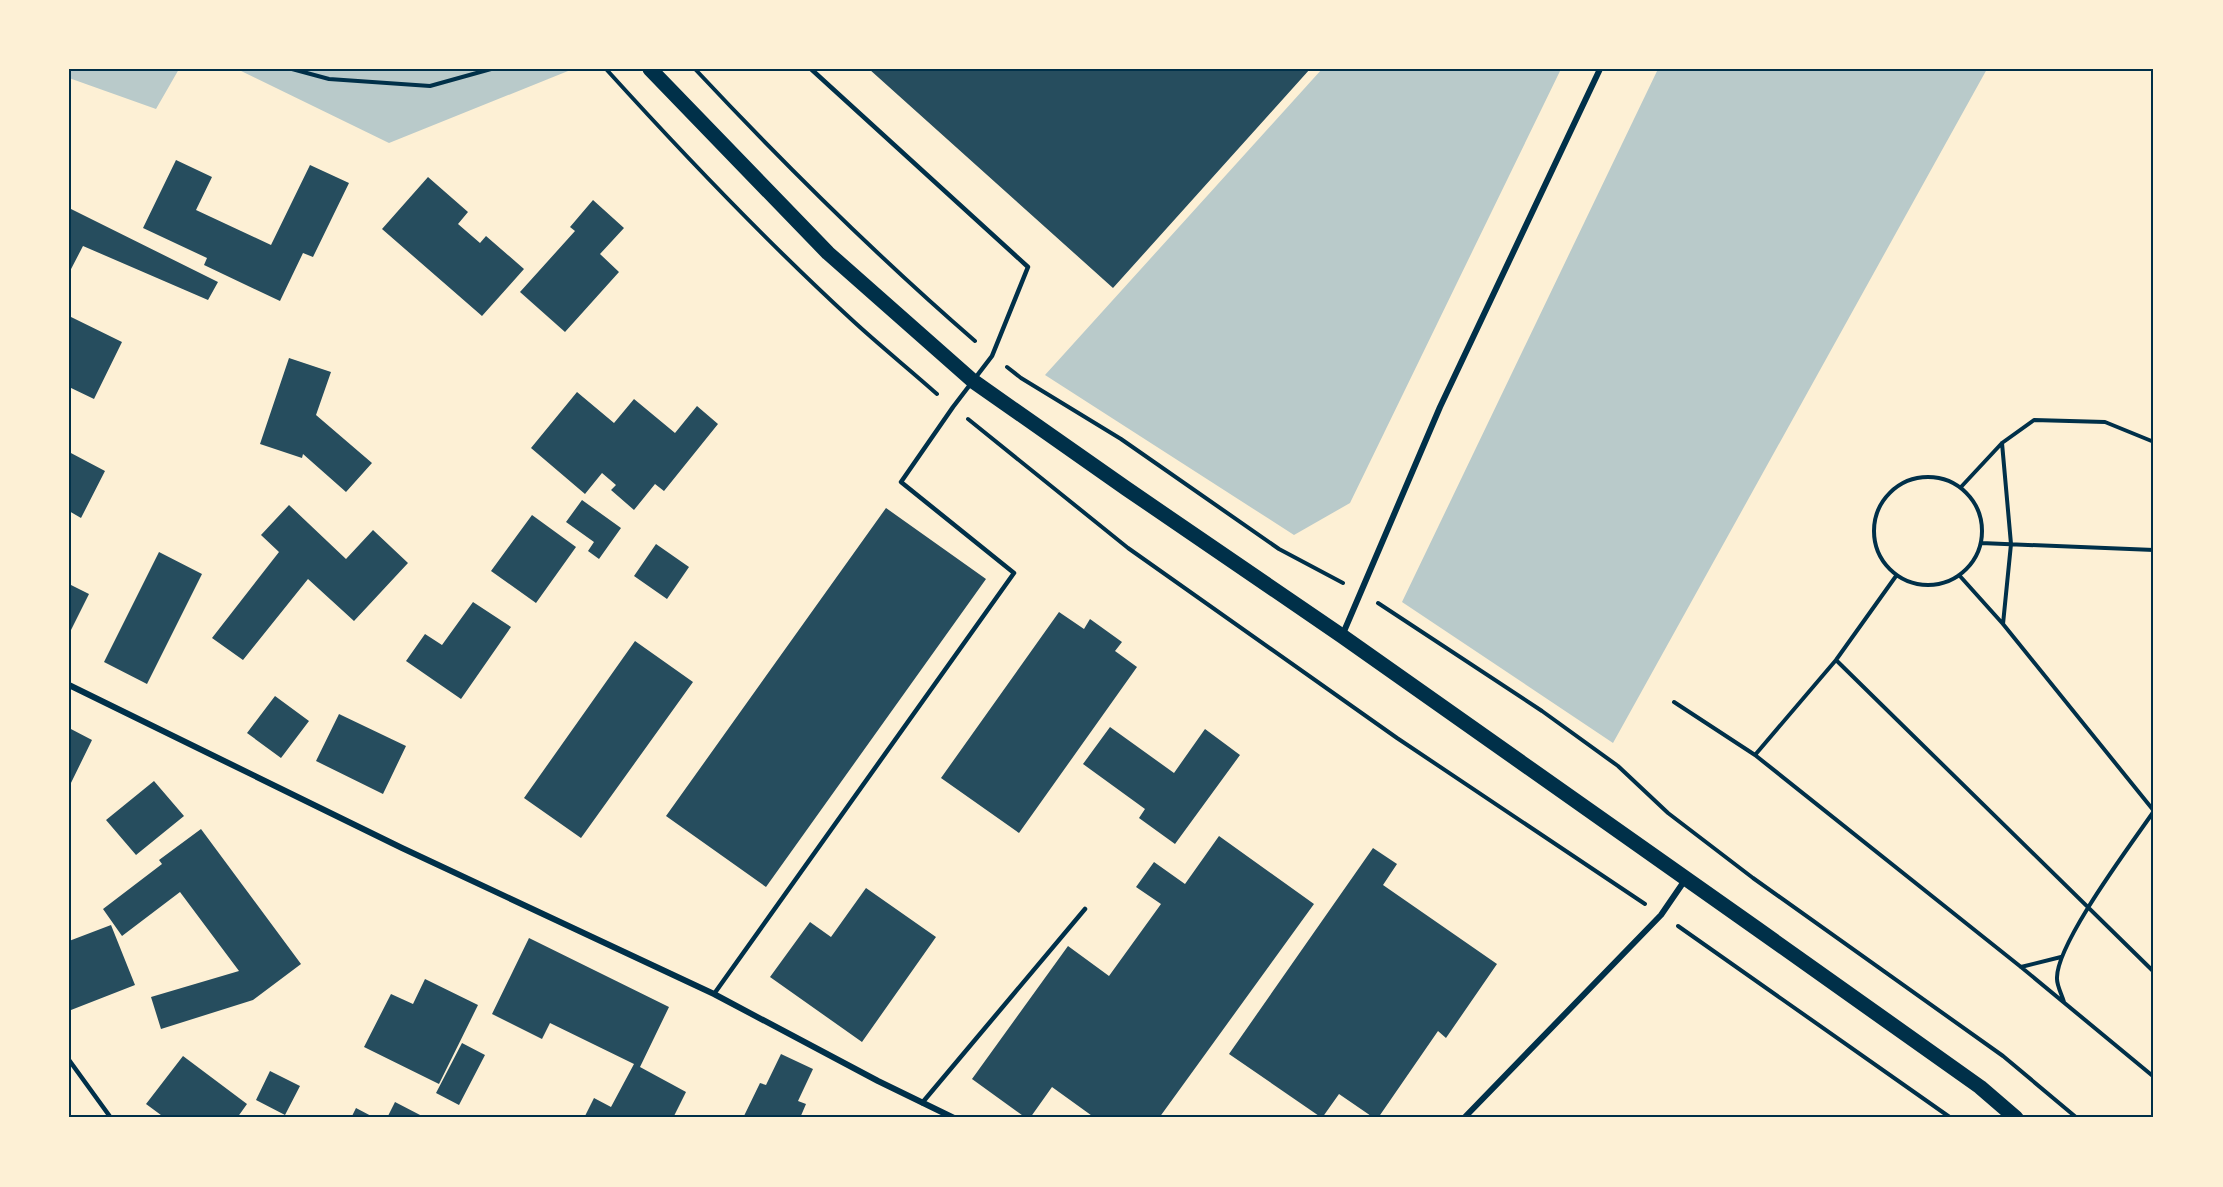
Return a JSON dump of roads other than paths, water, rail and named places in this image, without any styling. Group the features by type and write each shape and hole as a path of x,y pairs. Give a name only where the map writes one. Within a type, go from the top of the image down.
{"main road":[{"path":"650,69 828,253 973,381 1342,636 1980,1087 2016,1118"}],"street":[{"path":"1342,636 1440,407 1600,69"},
{"path":"69,685 402,848 714,994 954,1118"},
{"path":"1464,1118 1661,915 1686,880"}],"lane":[{"path":"714,994 1014,573 901,482 992,356 1028,267 811,69"},
{"path":"922,1103 1085,909"},
{"path":"69,1060 111,1118"}]}
